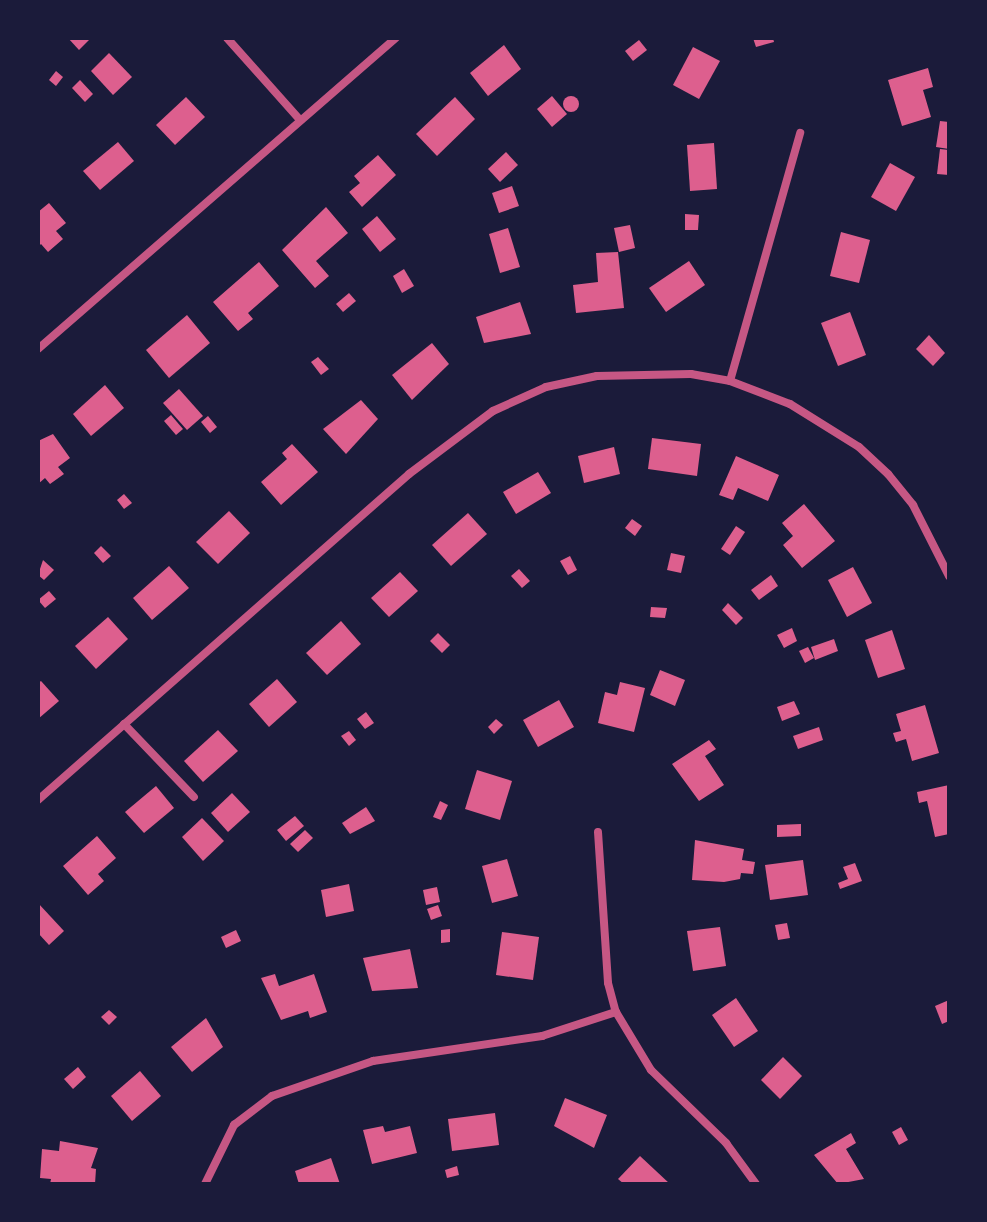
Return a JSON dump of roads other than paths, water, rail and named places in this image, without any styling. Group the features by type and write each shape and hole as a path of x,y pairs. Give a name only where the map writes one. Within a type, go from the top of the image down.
{"street":[{"path":"227,38 300,120"},
{"path":"38,349 396,38"},
{"path":"730,381 800,133"},
{"path":"38,800 409,474 493,411 546,387 597,376 644,372 730,381 790,404 859,447 913,505 949,576"},
{"path":"124,724 194,797"},
{"path":"598,832 608,983 616,1012 651,1070 726,1143 756,1184"},
{"path":"205,1184 234,1125 272,1096 373,1061 542,1036 616,1012"}]}
